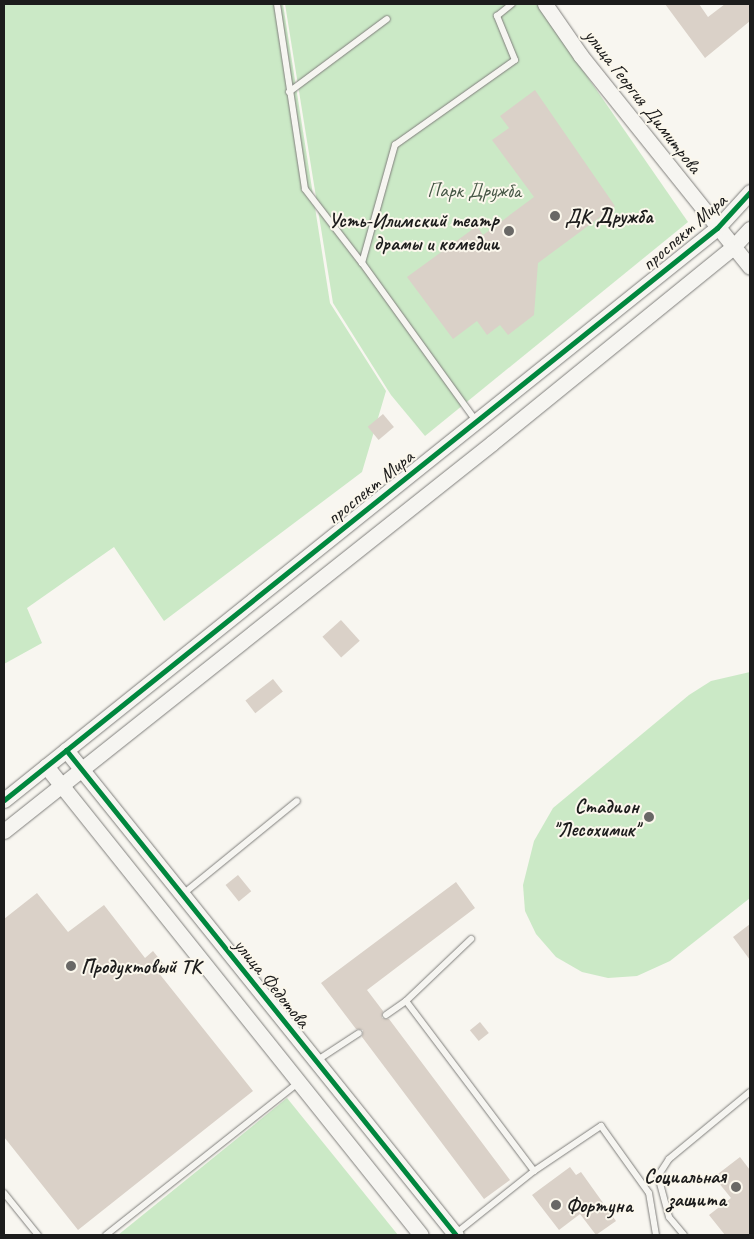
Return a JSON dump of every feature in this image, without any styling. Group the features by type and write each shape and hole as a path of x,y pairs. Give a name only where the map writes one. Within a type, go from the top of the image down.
{"street":[{"name":"улица Георгия Димитрова","path":"545,4 581,56 716,228 750,267"},
{"name":"проспект Мира","path":"4,800 716,228 750,192"},
{"name":"проспект Мира","path":"4,831 733,247 750,229"},
{"name":"улица Федотова","path":"66,750 455,1235"},
{"path":"46,766 421,1235"}],"lane":[{"path":"277,4 305,190 362,263 476,421"},
{"path":"362,263 395,144 515,60 497,16 512,4"},
{"path":"289,92 387,19"},
{"path":"182,895 297,801"},
{"path":"386,1015 406,1001 471,939"},
{"path":"406,1001 534,1171"},
{"path":"316,1061 358,1033"},
{"path":"106,1235 299,1083"},
{"path":"684,1235 669,1217 658,1176 669,1159 750,1092"},
{"path":"455,1235 534,1171 600,1126 649,1193 656,1235"},
{"path":"4,1193 38,1235"}],"green space":[{"path":"4,4 283,4 330,303 386,391 362,472 164,621 114,547 27,608 42,643 4,664"},
{"name":"Парк Дружба","path":"285,4 537,4 688,222 425,436 391,395 333,303"},
{"name":"Стадион \"Лесохимик\"","path":"750,672 750,898 670,961 637,976 608,978 582,972 556,957 536,934 525,911 523,885 534,841 553,808 689,695 711,681"},
{"path":"287,1098 398,1235 118,1235"}],"building":[{"path":"665,4 699,4 708,17 725,4 750,4 750,21 705,58"},
{"name":"ДК Дружба","path":"535,90 615,206 538,263 534,315 508,335 500,325 487,335 477,321 453,339 407,277 477,226 483,235 534,197 492,140 509,128 500,116"},
{"path":"383,414 394,427 379,440 368,427"},
{"path":"341,620 360,641 341,658 322,637"},
{"path":"273,679 283,692 255,713 245,701"},
{"path":"238,875 251,891 239,901 226,885"},
{"path":"456,882 475,908 367,990 383,1011 382,1018 389,1019 510,1180 484,1199 362,1037 363,1030 356,1029 321,983"},
{"path":"37,893 68,932 104,905 145,958 153,951 165,966 158,972 253,1091 78,1230 4,1137 4,919"},
{"path":"750,924 750,960 733,937"},
{"path":"480,1022 489,1033 479,1041 470,1030"},
{"name":"Социальная защита","path":"740,1157 750,1170 750,1235 725,1235 709,1215 731,1198 714,1177"},
{"path":"570,1167 576,1175 581,1172 616,1221 596,1235 580,1214 559,1230 532,1195"}],"cycle path":[{"path":"4,800 717,228 750,192"},
{"path":"66,750 456,1235"}],"place":[{"name":"ДК Дружба","path":"555,216"},
{"name":"Усть-Илимский театр драмы и комедии","path":"509,231"},
{"name":"Стадион \"Лесохимик\"","path":"649,817"},
{"name":"Продуктовый ТК","path":"71,966"},
{"name":"Социальная защита","path":"736,1187"},
{"name":"Фортуна","path":"556,1205"}]}
